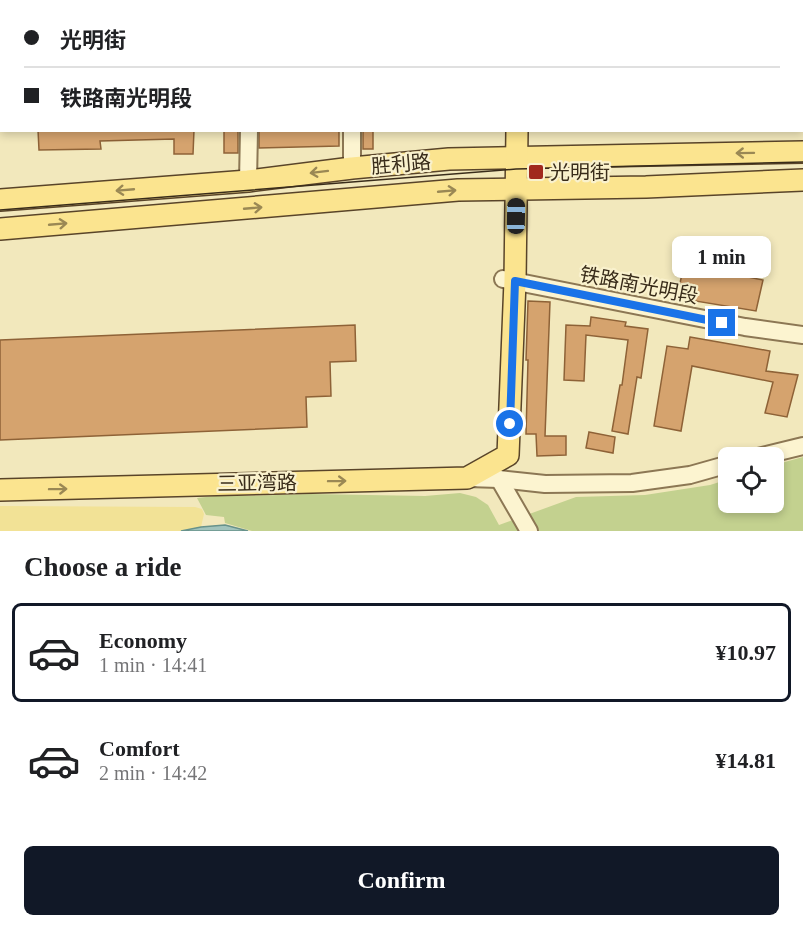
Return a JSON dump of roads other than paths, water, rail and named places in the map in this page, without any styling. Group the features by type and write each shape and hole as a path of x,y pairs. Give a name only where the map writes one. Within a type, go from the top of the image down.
{"main road":[{"path":"504,132 510,158"},
{"path":"501,466 495,449 509,280 510,158 516,132"},
{"name":"胜利路","path":"0,200 248,181 352,168 458,159 803,152"},
{"name":"胜利路","path":"0,229 446,191 646,187 803,180"},
{"name":"三亚湾路","path":"0,490 466,478 501,466"}],"street":[{"path":"248,181 249,132"},
{"path":"352,132 352,168"},
{"name":"铁路南光明段","path":"509,280 745,327 803,335"},
{"path":"784,451 803,446"},
{"path":"501,466 545,484 632,483 690,475 718,467"},
{"path":"501,466 512,504 529,531"}],"water":[{"path":"225,525 248,531 181,531 201,527"}],"tram line":[{"path":"0,210 516,169 803,162"}],"place":[{"name":"光明街","path":"536,172"}]}
